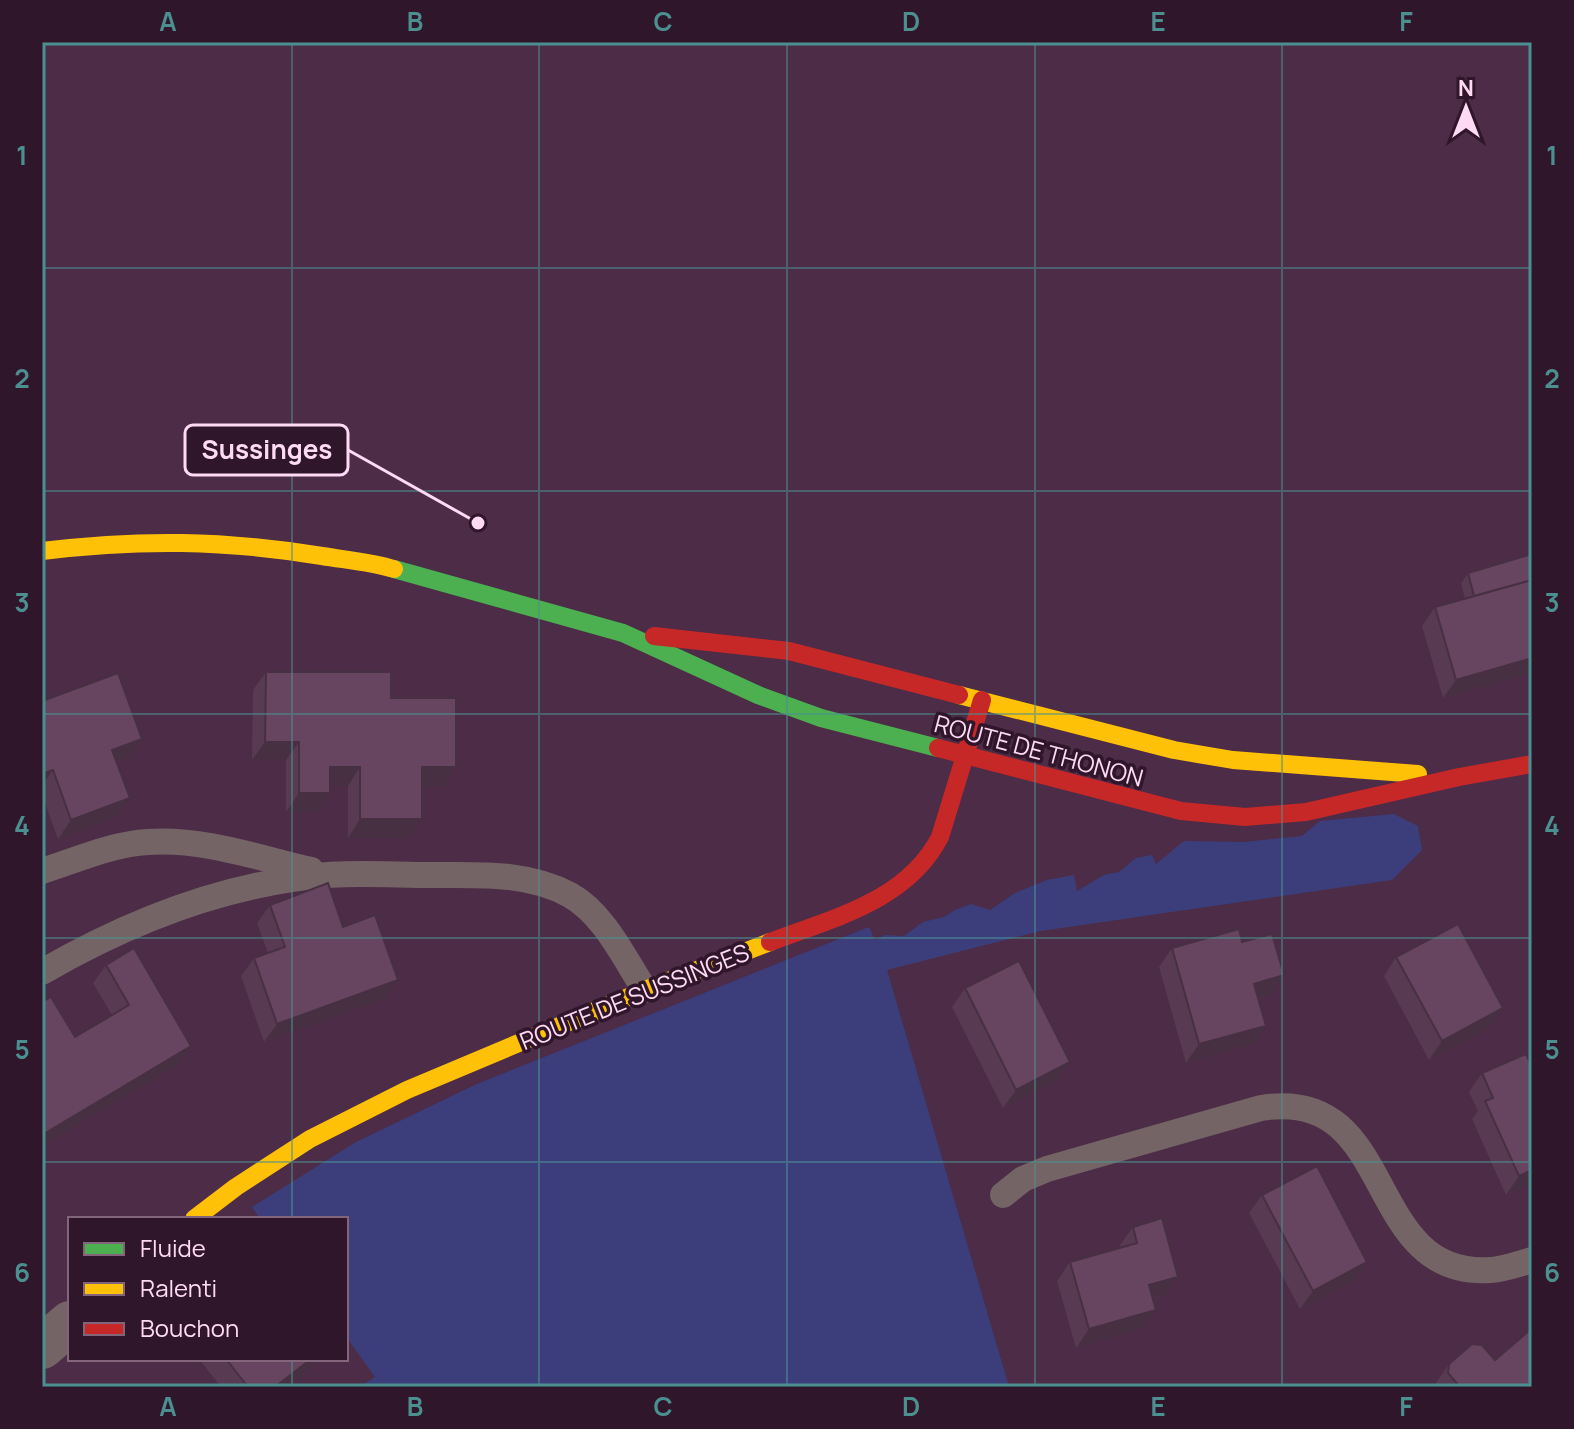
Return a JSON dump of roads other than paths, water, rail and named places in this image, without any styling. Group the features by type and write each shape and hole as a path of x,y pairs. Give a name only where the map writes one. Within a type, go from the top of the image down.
{"main road":[{"name":"ROUTE DE THONON","path":"42,551 108,543 192,541 306,552 384,566 623,633 788,707 1181,811 1245,817 1284,815 1532,764"},
{"name":"ROUTE DE THONON","path":"623,633 789,651 1174,750 1233,760 1459,777"},
{"name":"ROUTE DE SUSSINGES","path":"197,1217 236,1187 341,1122 407,1090 645,990 864,906 902,884 929,858 940,837 982,700"}],"street":[{"path":"42,1347 68,1325"}],"lane":[{"path":"42,871 116,847 172,841 193,843 330,875"},
{"path":"42,972 127,929 237,890 330,875 497,875 546,884 586,906 645,990"},
{"path":"1003,1195 1023,1179 1047,1169 1284,1104 1307,1107 1328,1116 1346,1131 1359,1148 1398,1219 1428,1253 1447,1263 1469,1269 1492,1270 1532,1260"}],"place":[{"name":"Sussinges","path":"478,523"}]}
